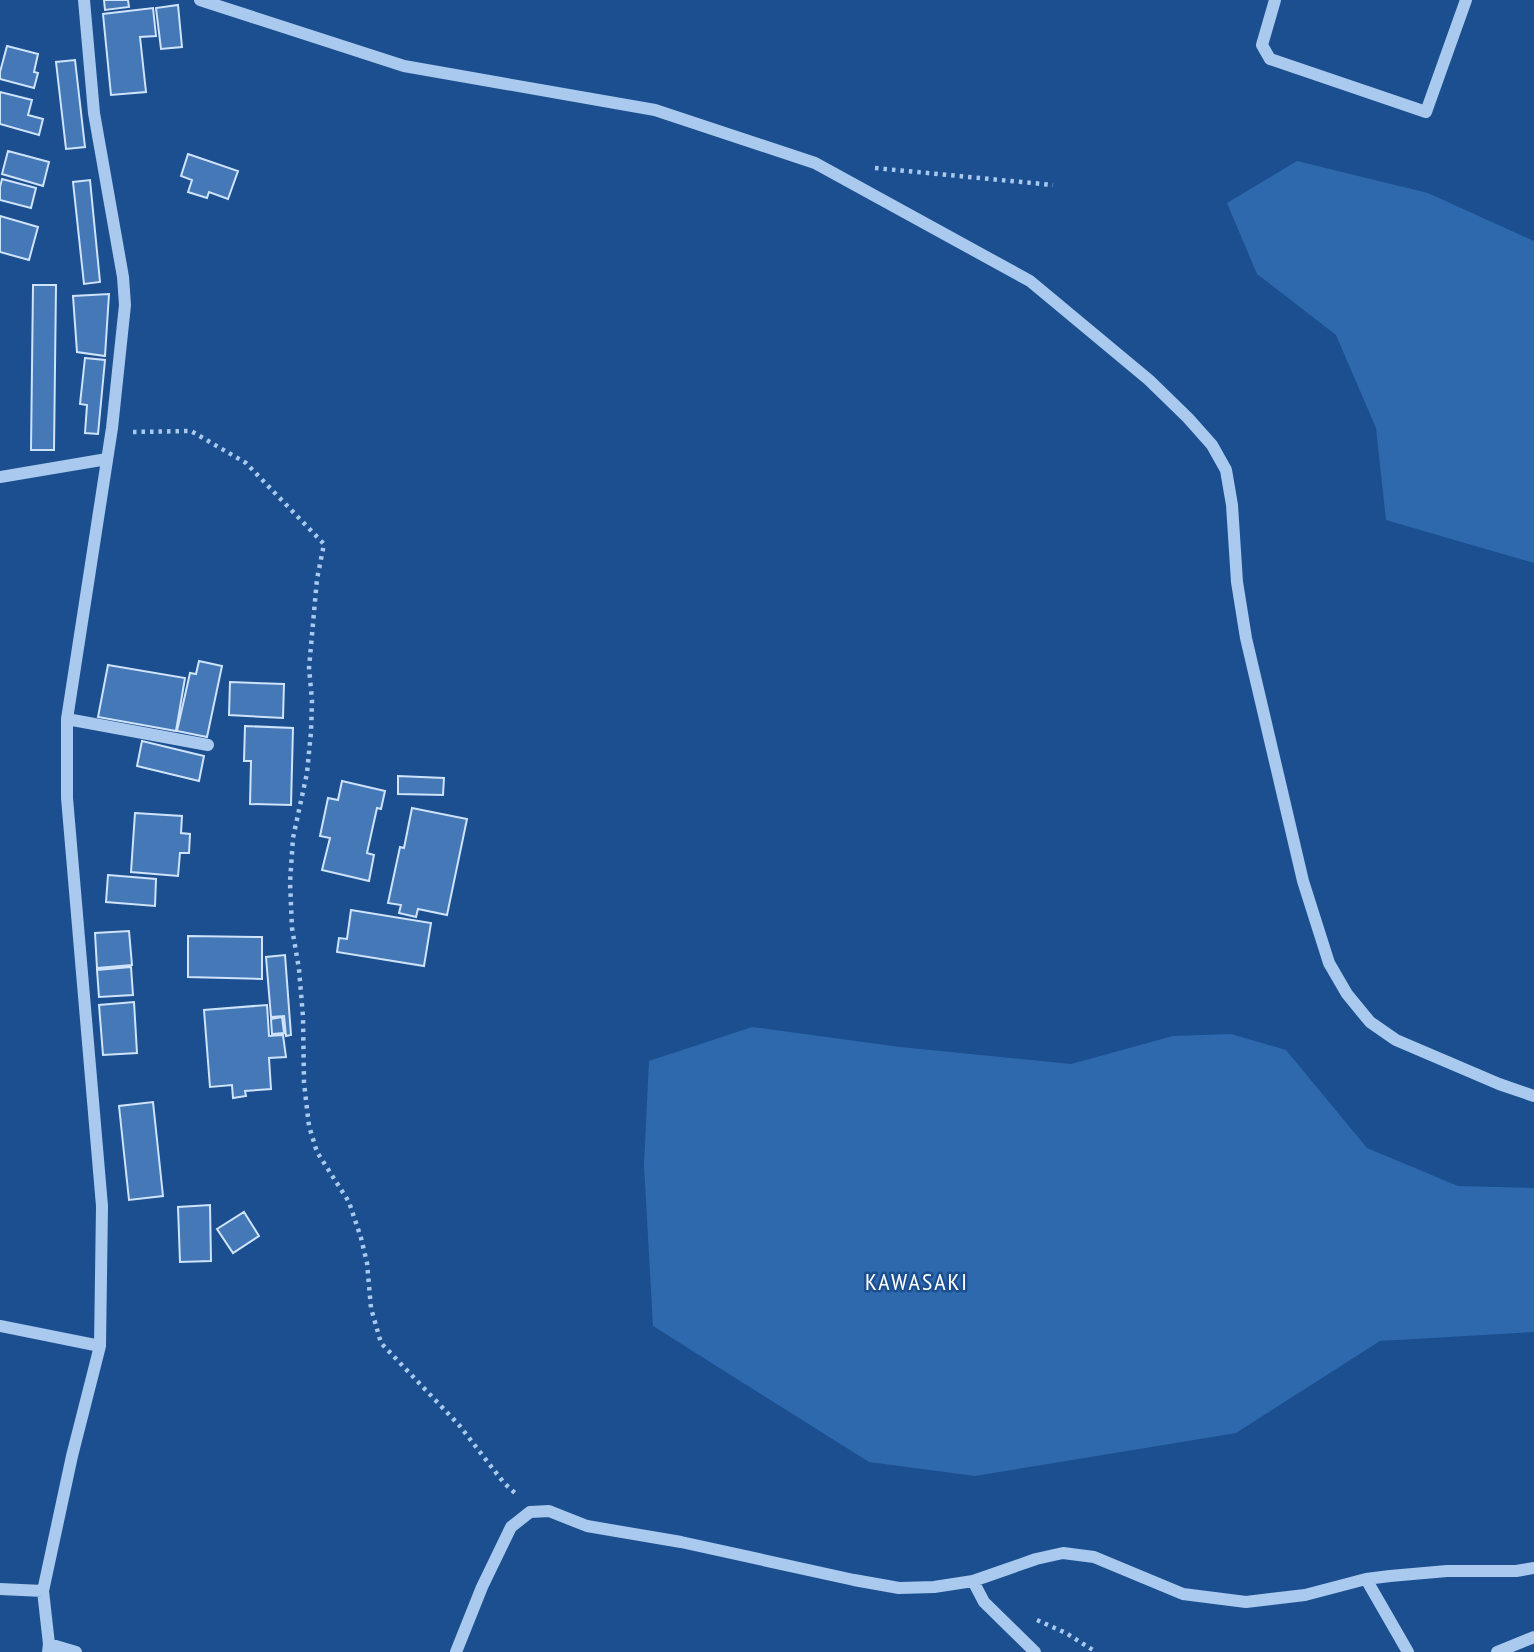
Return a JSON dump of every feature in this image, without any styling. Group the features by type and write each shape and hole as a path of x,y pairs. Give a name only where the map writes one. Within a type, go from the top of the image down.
{"street":[{"path":"76,1652 48,1648 43,1591 72,1456 100,1346 102,1206 66,798 67,719 112,428 125,306 123,276 94,113 83,0"},
{"path":"200,0 404,66 655,110 815,163 1030,281 1159,390 1212,445 1226,471 1232,505 1237,582 1246,638 1303,881 1329,963 1347,994 1370,1022 1396,1040 1534,1096"},
{"path":"1275,0 1262,45 1270,59 1426,112 1466,0"},
{"path":"0,477 107,459"},
{"path":"67,719 208,746"},
{"path":"0,1326 100,1346"},
{"path":"456,1652 482,1587 511,1527 530,1512 550,1511 587,1526 681,1542 900,1588 934,1587 973,1581 1036,1559 1063,1553 1094,1557 1183,1594 1246,1602 1305,1595 1366,1579 1447,1571 1516,1571 1534,1568"},
{"path":"1366,1579 1408,1652"},
{"path":"973,1581 984,1602 1035,1652"},
{"path":"0,1588 43,1591"},
{"path":"1497,1652 1534,1637"}],"path":[{"path":"867,167 1053,185"},
{"path":"112,428 139,433 191,431 246,463 324,544 317,579 309,668 312,700 307,773 293,838 290,882 292,928 303,1017 304,1083 309,1126 317,1152 349,1202 367,1263 371,1308 381,1343 459,1425 530,1512"}],"shaded area":[{"path":"1297,161 1428,193 1534,241 1534,563 1386,520 1376,428 1336,335 1257,274 1227,203"},
{"path":"752,1027 900,1047 1071,1064 1173,1036 1231,1034 1286,1050 1367,1148 1458,1186 1534,1188 1534,1332 1380,1341 1236,1433 975,1476 869,1462 653,1326 644,1165 649,1061"}],"building":[{"path":"104,0 128,0 129,7 105,10"},
{"path":"178,5 182,47 161,49 156,8"},
{"path":"153,8 156,36 140,37 146,92 111,95 103,14"},
{"path":"7,46 38,54 34,72 38,73 34,88 0,79"},
{"path":"75,60 85,147 66,149 56,62"},
{"path":"0,92 32,100 28,115 43,119 39,135 0,124"},
{"path":"8,151 49,162 43,186 2,174"},
{"path":"188,154 238,171 228,199 209,192 207,198 188,192 192,180 181,176"},
{"path":"2,179 36,188 31,208 0,200"},
{"path":"90,180 100,282 84,284 73,182"},
{"path":"0,216 38,227 29,260 0,252"},
{"path":"33,285 56,285 54,450 31,450"},
{"path":"109,294 105,356 77,352 73,296"},
{"path":"85,358 105,360 98,434 85,433 87,405 80,404"},
{"path":"199,661 222,666 207,737 177,731 190,673 196,674"},
{"path":"108,665 185,678 176,731 98,717"},
{"path":"230,682 284,684 283,718 229,715"},
{"path":"245,726 293,728 291,805 250,804 251,761 244,761"},
{"path":"142,741 204,756 199,781 137,766"},
{"path":"398,776 444,778 443,795 398,794"},
{"path":"342,781 385,791 381,809 377,808 367,853 374,855 369,881 322,870 330,838 320,836 328,798 338,800"},
{"path":"412,808 467,819 447,915 418,909 416,917 399,913 401,905 388,903"},
{"path":"135,813 182,816 181,833 190,834 189,853 180,853 178,876 131,872"},
{"path":"108,875 156,879 155,906 106,902"},
{"path":"351,910 431,923 424,966 337,952 339,938 347,939"},
{"path":"129,931 132,965 97,968 95,933"},
{"path":"188,936 262,937 262,979 188,977"},
{"path":"285,955 291,1035 286,1036 284,1016 271,1017 266,957"},
{"path":"131,967 133,995 99,997 97,970"},
{"path":"134,1002 137,1053 103,1055 99,1005"},
{"path":"267,1005 269,1036 283,1035 286,1057 269,1058 271,1089 245,1091 246,1096 233,1098 232,1085 210,1087 204,1010"},
{"path":"282,1017 284,1033 272,1034 271,1019"},
{"path":"153,1102 163,1196 129,1200 119,1106"},
{"path":"210,1205 211,1261 180,1262 178,1207"},
{"path":"244,1212 259,1236 233,1253 217,1229"}],"district":[{"name":"KAWASAKI","path":"917,1281"}]}
